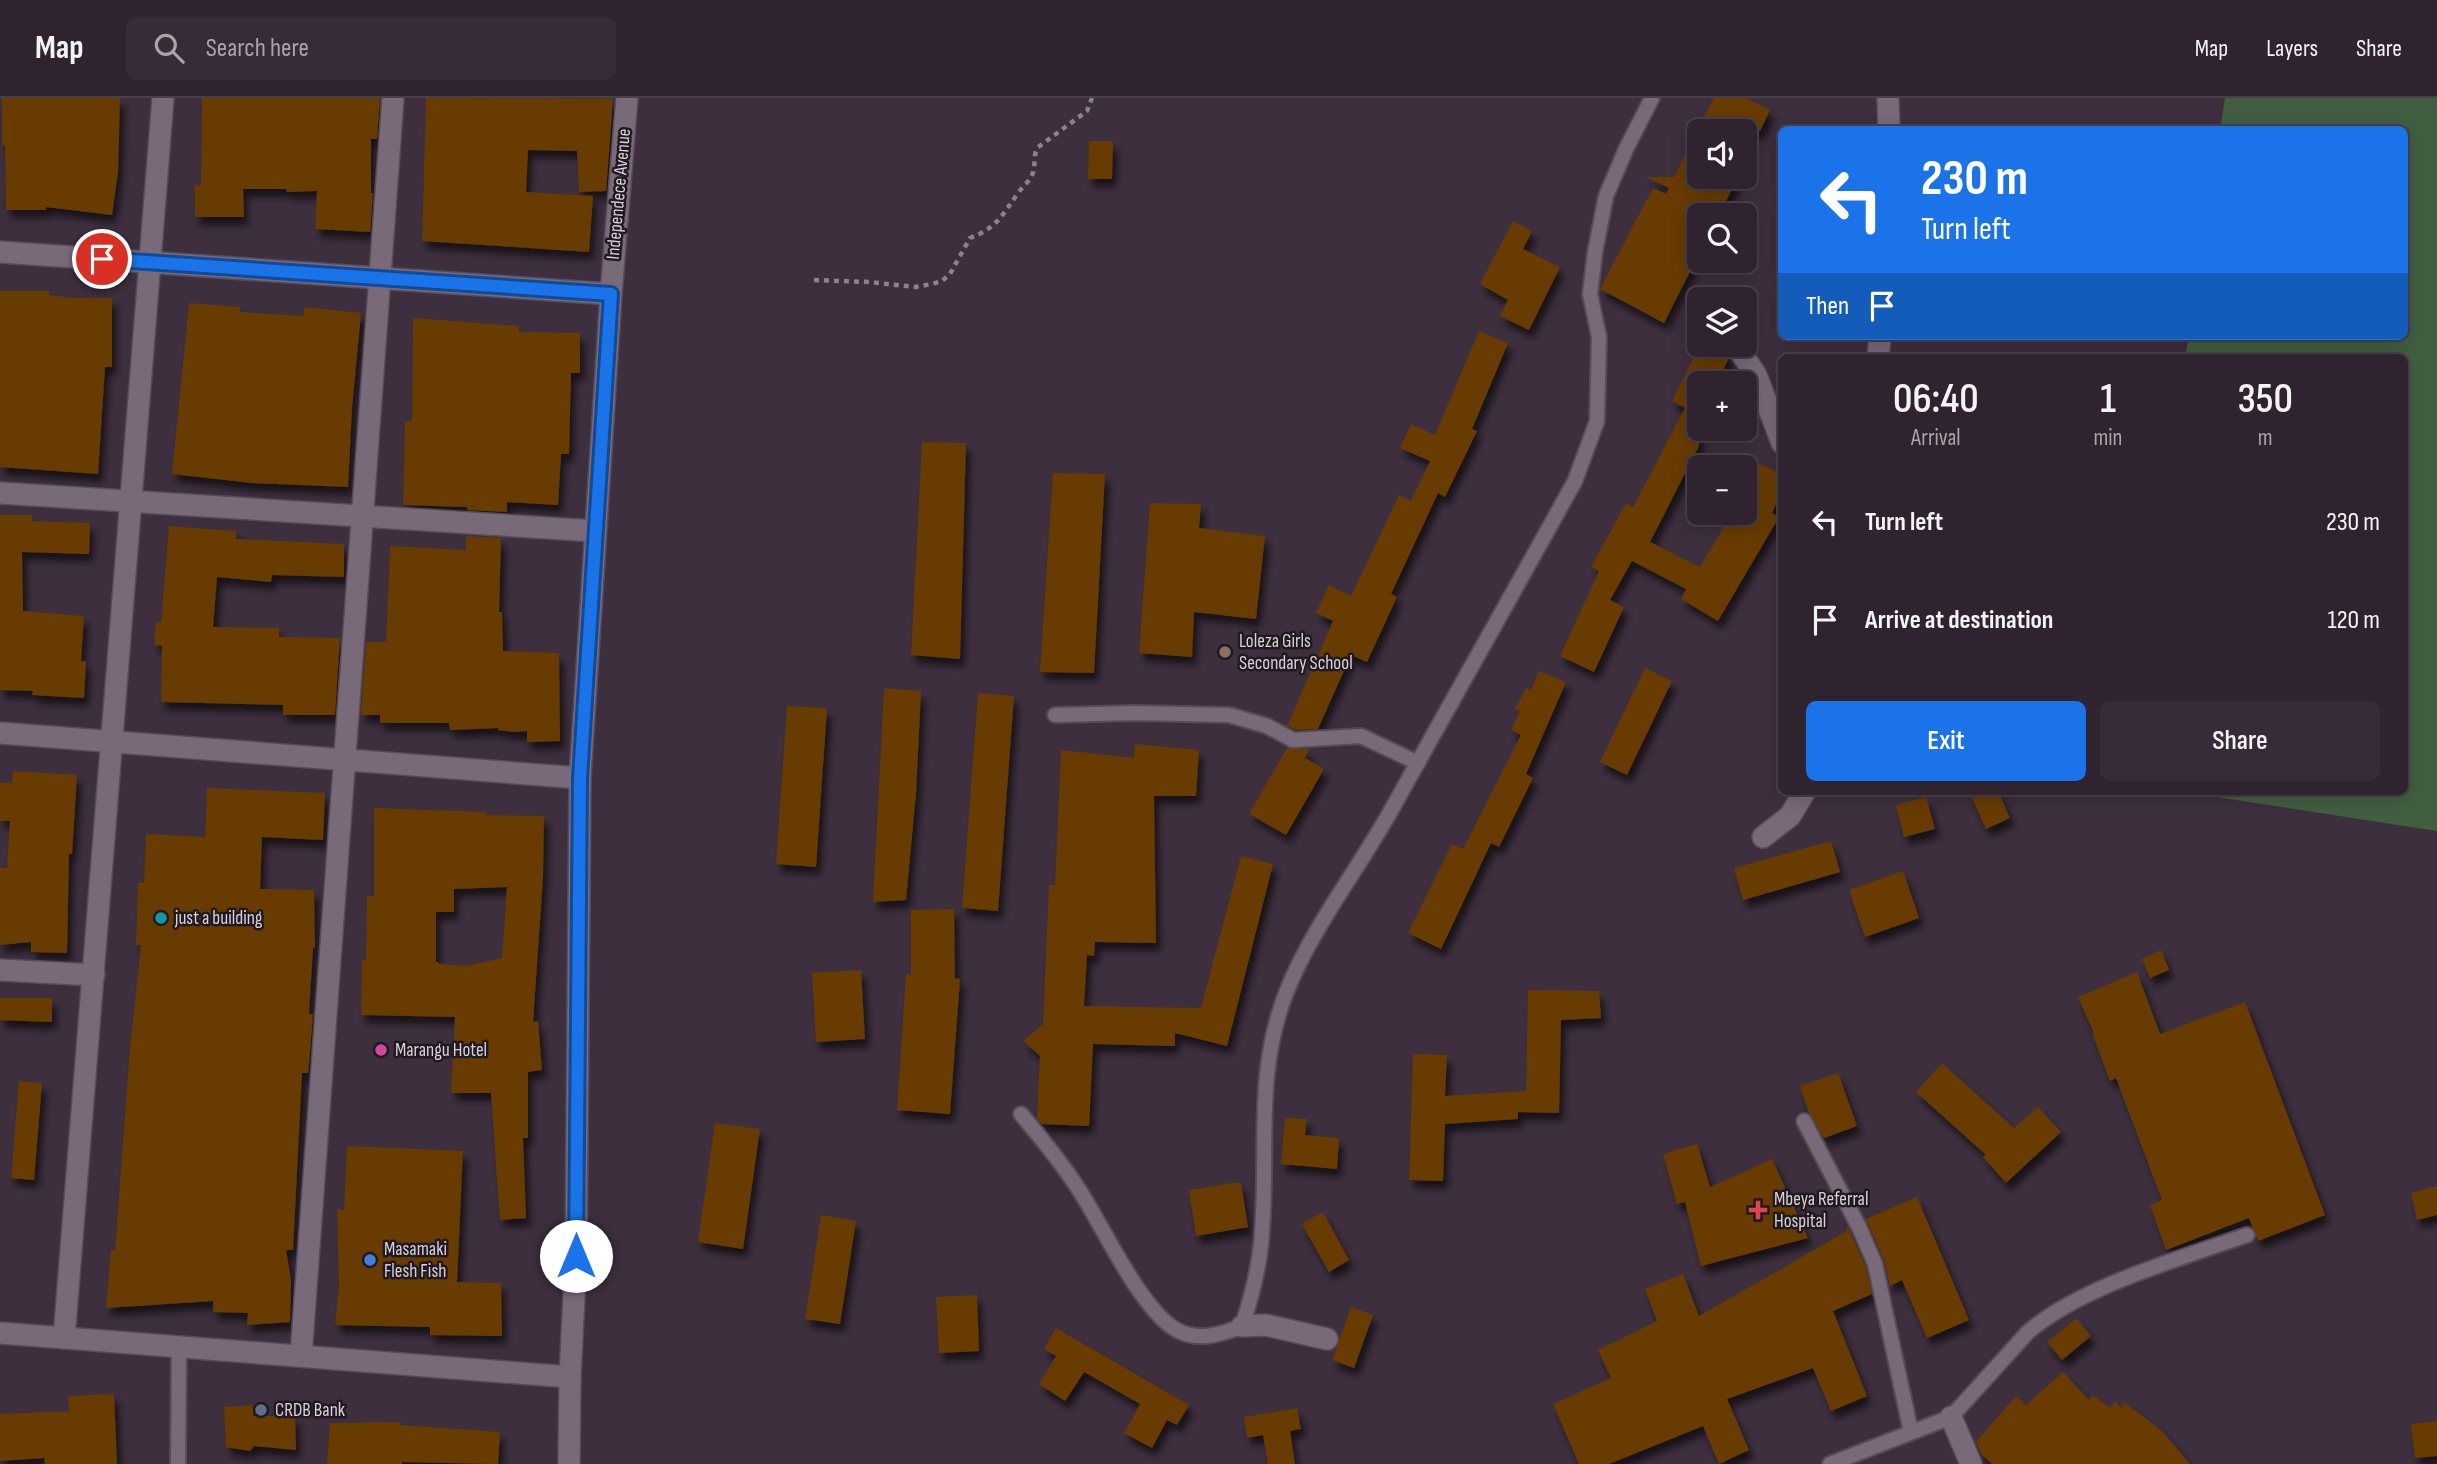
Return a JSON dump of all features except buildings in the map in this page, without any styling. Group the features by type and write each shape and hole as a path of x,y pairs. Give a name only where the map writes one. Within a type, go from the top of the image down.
{"street":[{"path":"64,1338 163,98"},
{"path":"301,1356 393,98"},
{"name":"Independece Avenue","path":"569,1464 576,1256 580,778 611,294 627,98"},
{"path":"1888,98 1889,126"},
{"path":"0,252 611,294"},
{"path":"1744,357 1756,375 1778,433"},
{"path":"0,493 596,531"},
{"path":"0,733 580,778"},
{"path":"1763,837 1790,816 1803,795"},
{"path":"0,970 94,975"},
{"path":"1242,1326 1266,1325 1327,1339"},
{"path":"0,1333 570,1377"},
{"path":"1951,1417 1971,1464"}],"lane":[{"path":"1021,1114 1060,1161 1128,1273 1152,1306 1175,1329 1198,1337 1225,1333 1242,1326 1253,1293 1261,1243 1263,1106 1268,1057 1286,993 1335,898 1387,818 1575,481 1597,422 1599,337 1590,294 1606,196 1652,98"},
{"path":"1055,715 1229,715 1267,726 1293,740 1361,736 1418,763"},
{"path":"1804,1121 1859,1227 1875,1265 1912,1432"},
{"path":"1830,1464 1951,1417 2040,1321 2136,1274 2247,1235"},
{"path":"178,1464 179,1347"}],"path":[{"path":"814,280 915,287 942,281 950,274 970,238 981,234 1008,211 1015,196 1033,174 1033,157 1037,148 1087,110 1092,98"}],"green space":[{"path":"2225,98 2437,98 2437,831 2204,795 2408,795 2408,354 2186,354 2188,340 2408,340 2408,126 2220,126"}],"place":[{"name":"Loleza Girls Secondary School","path":"1225,652"},
{"name":"just a building","path":"161,918"},
{"name":"Marangu Hotel","path":"381,1050"},
{"name":"Mbeya Referral Hospital","path":"1758,1210"},
{"name":"Masamaki Flesh Fish","path":"370,1260"},
{"name":"CRDB Bank","path":"261,1410"}],"route":[{"path":"102,259 611,294 580,778 576,1256"}]}
